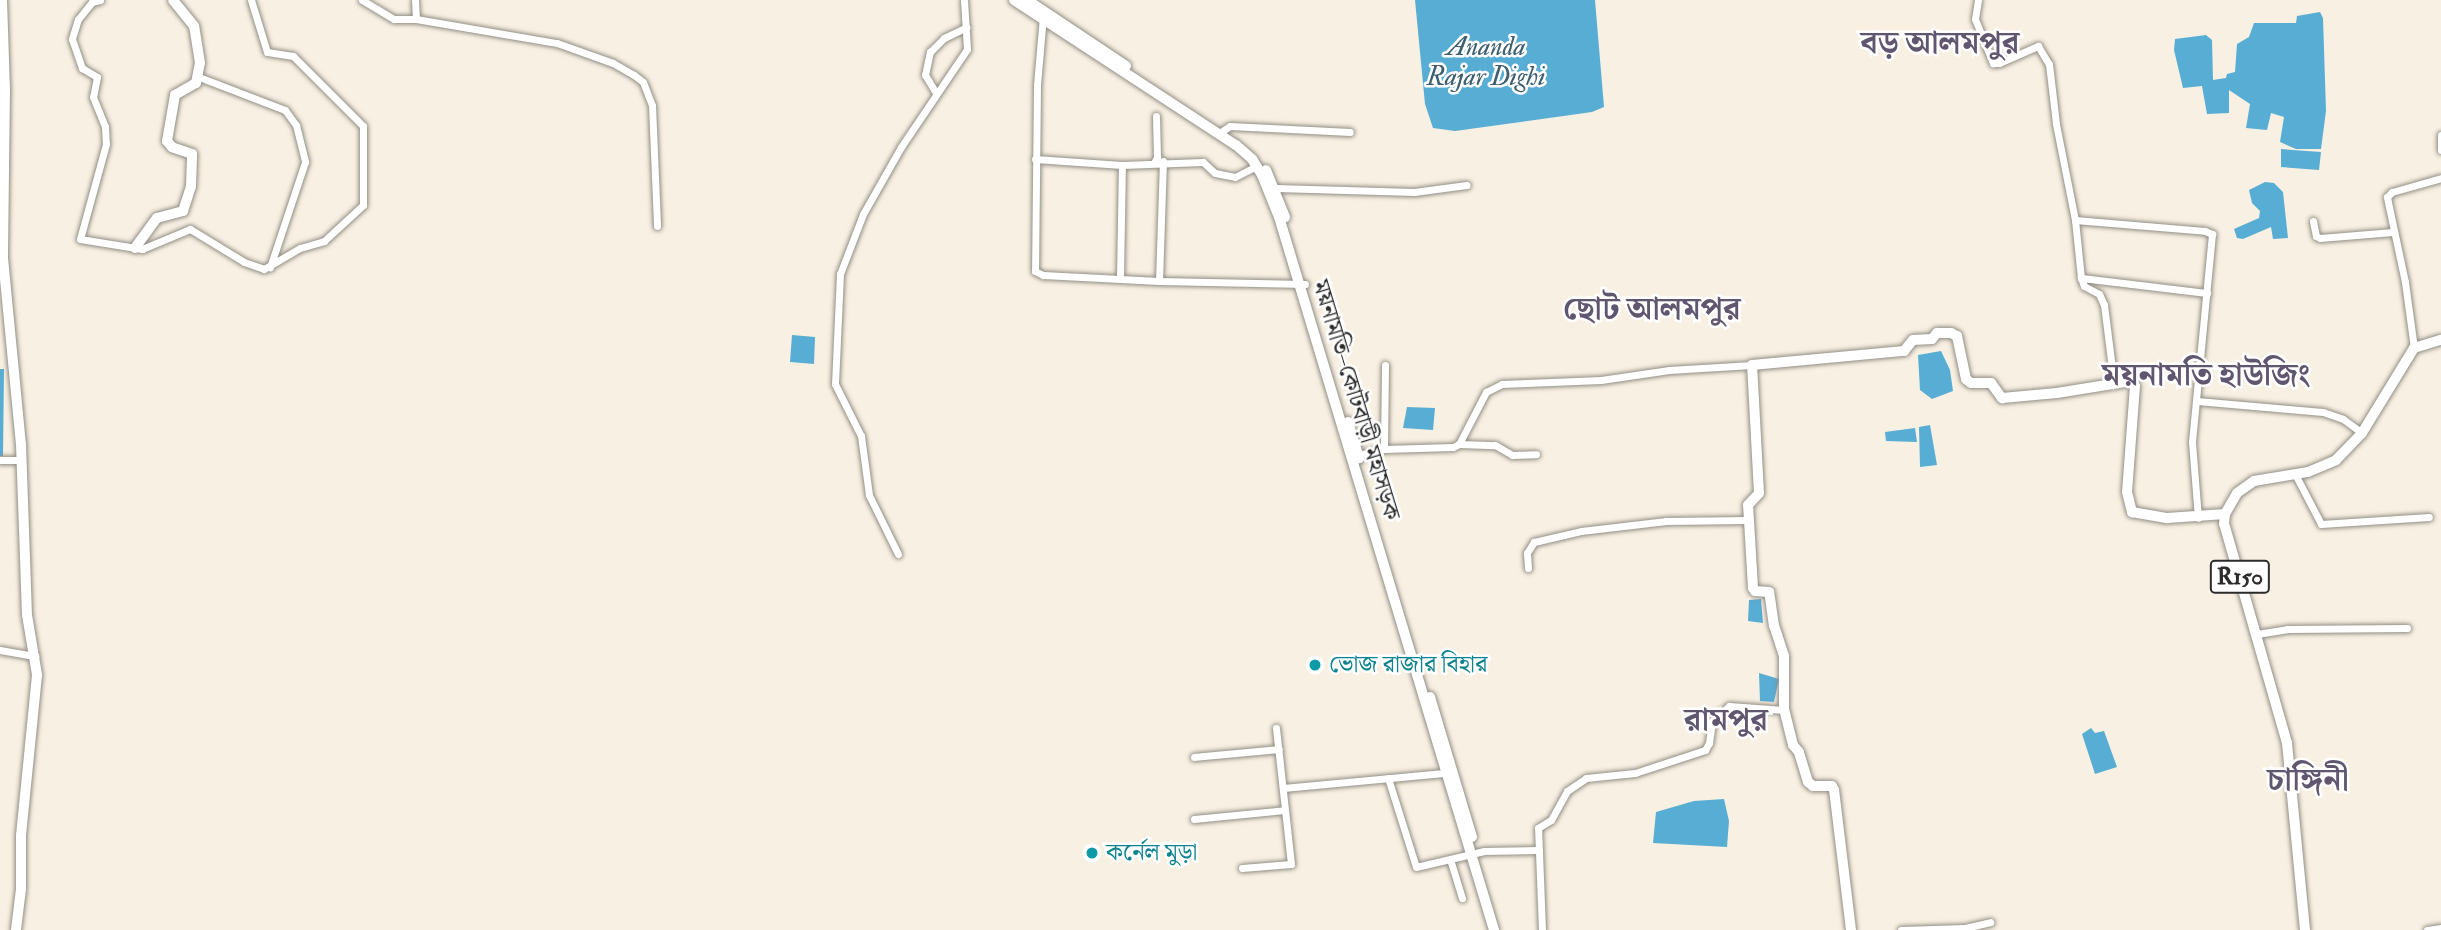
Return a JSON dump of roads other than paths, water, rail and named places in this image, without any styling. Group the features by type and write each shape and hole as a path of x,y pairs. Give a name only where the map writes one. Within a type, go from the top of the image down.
{"main road":[{"path":"2,0 3,285 22,460 27,615 37,675 21,835 21,889 16,930"},
{"path":"135,248 157,218 181,213 191,186 192,154 172,147 167,141 175,94 196,83 199,77 194,26 173,0"},
{"name":"ময়নামতি–কোটবাড়ী মহাসড়ক","path":"1014,0 1043,16 1253,153 1276,188 1446,773 1501,930"},
{"name":"ময়নামতি–কোটবাড়ী মহাসড়ক","path":"1027,0 1043,16"},
{"name":"ময়নামতি–কোটবাড়ী মহাসড়ক","path":"1220,132 1257,166 1270,193 1302,284 1358,455 1494,930"},
{"path":"1851,930 1834,790 1832,786 1813,786 1808,782 1799,752 1793,745 1784,710 1782,643 1774,626 1769,592 1753,588 1749,502 1759,492 1752,365 1904,351 1913,340 1932,339 1937,333 1951,333 1957,336 1966,379 1971,383 1991,383 2003,398 2131,381 2135,386 2127,492 2132,512 2167,518 2198,518 2225,514 2229,504 2245,486 2295,474 2336,460 2362,433 2414,348 2441,341"},
{"name":"R150","path":"2225,514 2224,524 2287,743 2305,930"}],"street":[{"path":"100,0 92,2 78,19 72,39 82,68 97,77 93,97 105,127 106,144 79,238 142,249 190,229 244,262 264,269 300,248 324,241 363,205 363,127 293,56 267,52 251,0"},
{"path":"362,0 394,19 416,19 557,43 613,63 643,82 652,105 656,130 657,226"},
{"path":"415,0 416,19"},
{"path":"898,554 869,495 861,436 835,384 841,264 863,214 936,93 967,49 964,0"},
{"path":"1978,0 1975,19 1993,63 1999,64 2041,47 2049,64 2056,124 2075,220 2081,278 2084,286 2099,294 2104,305 2114,384"},
{"path":"1043,16 1035,159 1035,271 1043,275 1159,281 1302,284"},
{"path":"936,93 925,75 930,52 944,38 967,27"},
{"path":"199,77 285,110 296,125 305,162 270,267"},
{"path":"1154,163 1157,157 1156,116"},
{"path":"1220,132 1230,126 1350,132"},
{"path":"2441,135 2441,150"},
{"path":"1035,159 1122,164 1206,162 1216,173 1236,177 1257,166"},
{"path":"1159,281 1163,161"},
{"path":"1120,278 1122,164"},
{"path":"2414,348 2405,282 2387,197 2392,192 2441,178"},
{"path":"1276,188 1414,192 1467,186"},
{"path":"2075,220 2205,230 2212,234 2192,452 2198,518"},
{"path":"2313,221 2316,236 2319,238 2393,232"},
{"path":"2081,278 2207,293"},
{"path":"1384,449 1385,365"},
{"path":"1459,444 1486,392 1502,384 1601,380 1669,370 1752,365"},
{"path":"2197,401 2323,412 2343,419 2362,433"},
{"path":"1358,455 1384,449 1416,450 1459,444 1486,444 1512,455 1536,454"},
{"path":"0,460 22,460"},
{"path":"2295,474 2321,524 2429,517"},
{"path":"1528,568 1527,553 1533,543 1581,531 1666,521 1748,520"},
{"path":"2257,634 2287,629 2407,628"},
{"path":"0,650 35,656"},
{"path":"1542,930 1539,825 1551,820 1563,795 1579,781 1635,773 1705,750 1712,721 1722,709 1729,706 1784,710"},
{"path":"1242,868 1291,864 1276,728"},
{"path":"1194,757 1279,749"},
{"path":"1283,788 1446,773"},
{"path":"1388,778 1414,865 1419,867 1473,853 1539,850"},
{"path":"1194,819 1285,810"},
{"path":"1451,859 1462,898"},
{"path":"1901,930 1965,928 1990,922"},
{"path":"2427,930 2441,928"}],"water":[{"name":"Ananda Rajar Dighi","path":"1415,0 1595,0 1604,107 1592,112 1455,131 1433,128 1425,104"},
{"path":"2320,12 2323,18 2326,111 2321,149 2296,149 2280,142 2284,117 2271,113 2267,130 2246,128 2250,104 2229,90 2229,113 2207,114 2202,86 2183,88 2174,50 2175,39 2206,35 2212,40 2213,80 2226,78 2227,74 2235,72 2237,44 2249,37 2254,23 2296,23 2297,16"},
{"path":"2281,149 2321,152 2319,170 2281,167"},
{"path":"2265,182 2274,183 2283,192 2288,238 2273,239 2271,227 2243,239 2237,238 2234,229 2259,218 2260,211 2252,203 2249,190"},
{"path":"792,335 815,337 814,364 790,362"},
{"path":"1941,351 1950,370 1953,391 1932,399 1920,390 1918,355"},
{"path":"0,369 4,369 3,456 0,456"},
{"path":"1407,407 1435,408 1433,430 1403,428"},
{"path":"1930,425 1937,465 1920,467 1919,427"},
{"path":"1915,428 1917,442 1886,441 1885,432"},
{"path":"1761,599 1763,623 1748,621 1749,600"},
{"path":"1759,673 1779,679 1774,702 1760,701"},
{"path":"2091,728 2095,733 2104,731 2117,767 2095,774 2082,734"},
{"path":"1724,799 1729,821 1727,847 1653,843 1656,812 1694,801"}],"place":[{"name":"ভোজ রাজার বিহার","path":"1315,665"},
{"name":"কর্নেল মুড়া","path":"1092,853"}],"district":[{"name":"বড় আলমপুর","path":"1940,43"},
{"name":"ছোট আলমপুর","path":"1652,309"},
{"name":"ময়নামতি হাউজিং","path":"2206,375"},
{"name":"রামপুর","path":"1726,720"},
{"name":"চাঙ্গিনী","path":"2308,780"}]}
